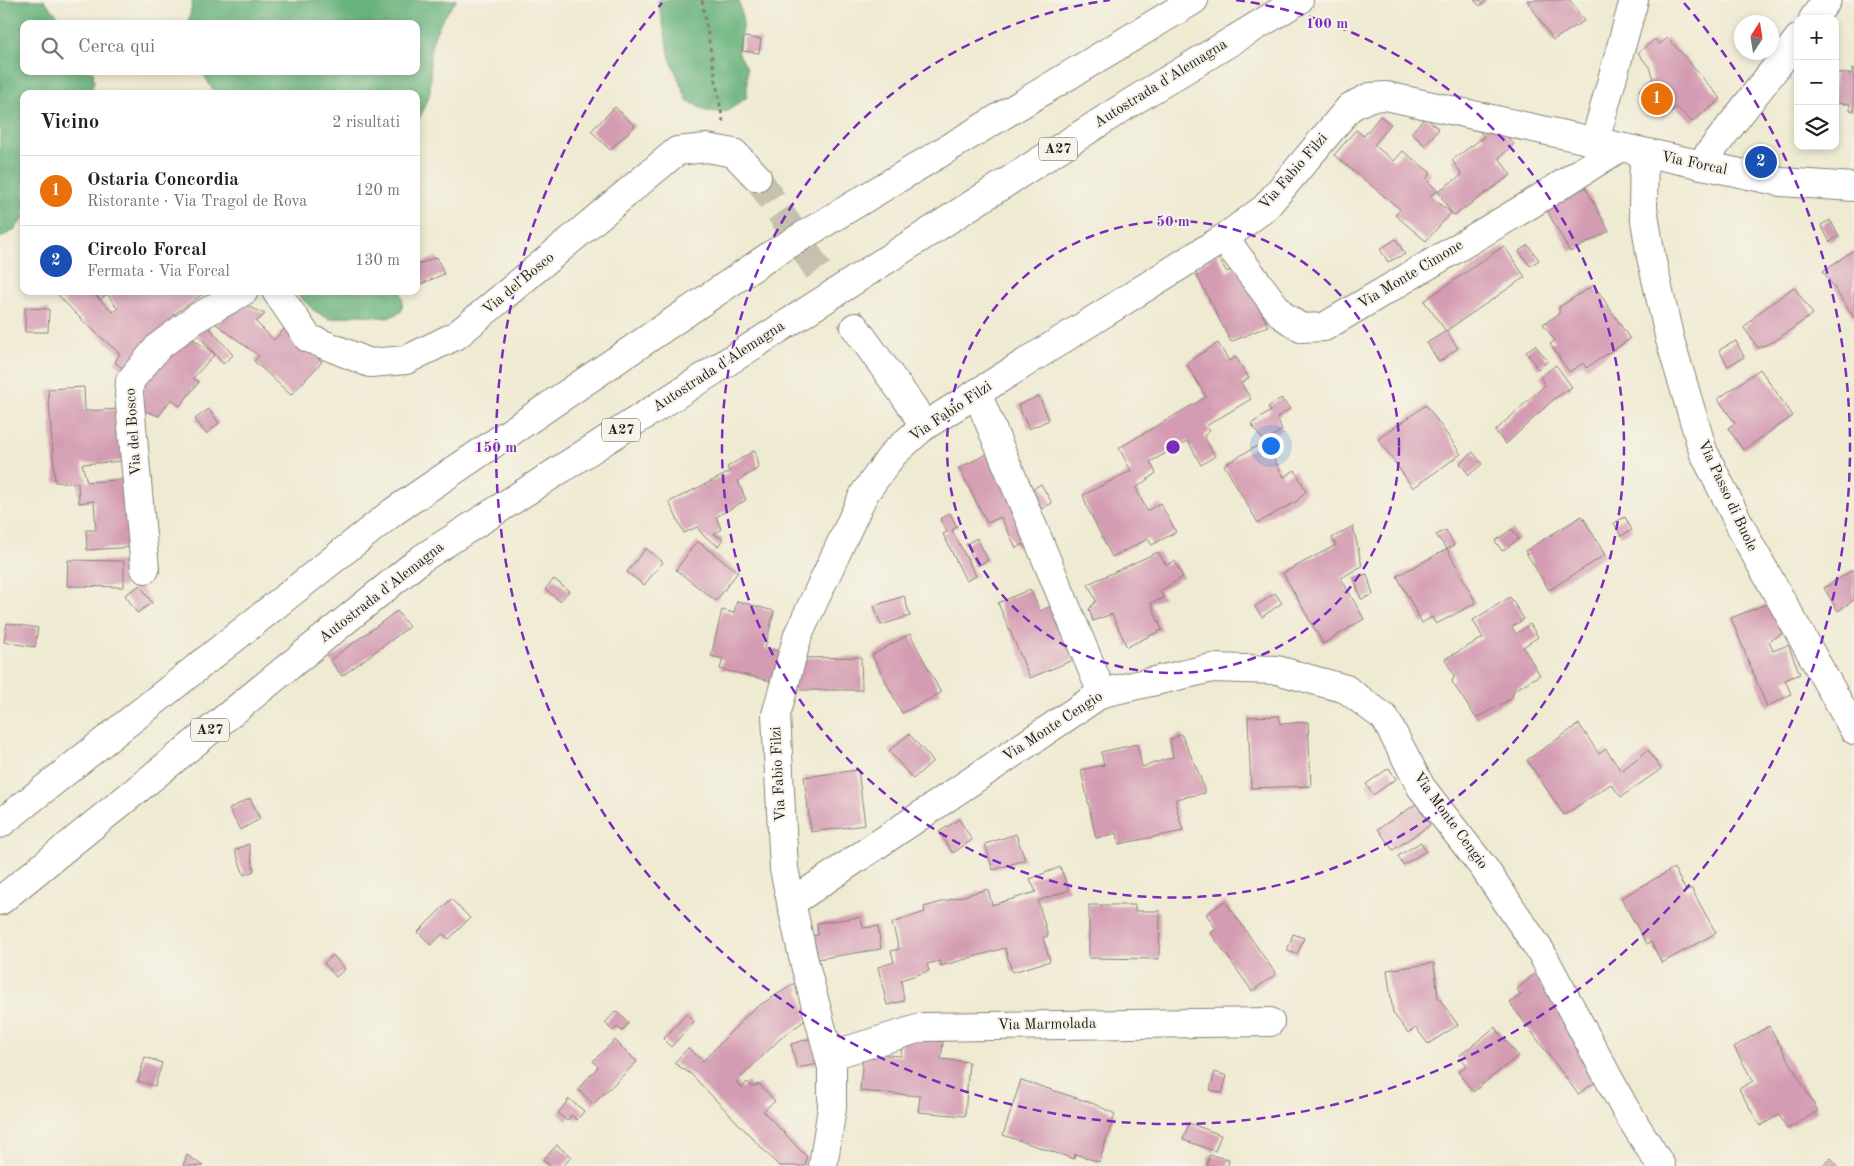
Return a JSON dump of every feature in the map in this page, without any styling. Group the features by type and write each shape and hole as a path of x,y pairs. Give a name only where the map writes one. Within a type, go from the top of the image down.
{"main road":[{"path":"0,824 393,512 771,255 1194,0"},
{"name":"Autostrada d'Alemagna","path":"0,901 421,559 1130,102 1298,0"},
{"name":"Via Passo di Buole","path":"1634,0 1619,147 1643,208 1650,257 1670,340 1703,451 1749,543 1854,730"},
{"path":"1816,15 1828,0"},
{"path":"1700,165 1794,44"},
{"name":"Via Fabio Filzi","path":"823,1166 832,1108 832,1068 803,957 784,869 776,715 798,635 864,494 893,454 923,427 1224,238 1265,208 1350,107 1370,97 1386,96 1619,147"},
{"name":"Via Forcal","path":"1619,147 1781,182 1854,187"},
{"name":"Via Monte Cimone","path":"1224,238 1282,315 1301,328 1324,327 1531,204 1619,147"},
{"name":"Via del Bosco","path":"279,295 308,338 370,363 406,360 458,336 677,151 708,148 734,153 757,177"},
{"name":"Via del Bosco","path":"144,569 129,394 130,381 160,346 198,317 237,295"},
{"path":"855,327 914,409 923,427"},
{"path":"977,393 1102,693"},
{"name":"Via Monte Cengio","path":"791,903 1102,693 1212,668 1277,670 1346,689 1385,718 1421,787 1484,868 1541,952 1624,1107 1661,1166"},
{"name":"Via Marmolada","path":"829,1056 924,1027 1270,1022"}],"path":[{"path":"702,0 723,114 723,127 715,149"}],"green space":[{"path":"0,0 44,0 62,20 20,20 20,75 93,75 94,82 91,90 20,90 20,223 13,231 0,238"},
{"path":"193,0 457,0 442,21 432,44 430,91 420,116 420,90 213,90 204,75 420,75 420,20 189,20"},
{"path":"658,0 739,0 743,23 738,52 747,68 747,97 728,111 718,112 706,111 687,100 670,58"},
{"path":"298,295 401,295 403,300 401,312 388,318 359,315 329,319 313,310"}],"building":[{"path":"1474,0 1487,0 1480,6"},
{"path":"1527,0 1570,0 1584,21 1553,40"},
{"path":"744,37 761,39 759,53 742,51"},
{"path":"1668,38 1721,99 1692,122 1676,107 1662,118 1639,90 1653,79 1649,67 1638,53 1655,39 1659,44"},
{"path":"1852,69 1854,69 1854,111 1850,110 1850,104 1839,103 1839,73 1852,74"},
{"path":"615,107 635,126 610,150 591,131"},
{"path":"1380,116 1391,124 1374,145 1394,161 1403,151 1431,173 1426,179 1438,191 1430,196 1451,213 1426,241 1395,215 1400,209 1334,155 1356,130 1364,136"},
{"path":"1425,117 1439,129 1425,145 1411,133"},
{"path":"1493,123 1514,144 1499,158 1511,175 1455,215 1451,213 1438,191 1462,175 1452,160 1484,137 1480,132"},
{"path":"1584,185 1609,231 1570,252 1545,207"},
{"path":"1830,220 1839,236 1830,242 1821,225"},
{"path":"1396,239 1405,254 1388,262 1380,249"},
{"path":"1528,245 1539,260 1530,266 1519,251"},
{"path":"1504,246 1525,277 1446,331 1424,301"},
{"path":"1854,250 1854,318 1823,271"},
{"path":"1216,254 1227,272 1235,267 1248,286 1268,326 1231,342 1194,270"},
{"path":"437,257 444,274 420,285 420,263"},
{"path":"1594,285 1630,339 1586,368 1583,363 1569,372 1550,344 1555,341 1543,324 1559,314 1559,307"},
{"path":"1794,287 1813,314 1775,341 1758,348 1744,328 1756,315"},
{"path":"58,295 94,295 113,312 118,309 108,295 201,295 173,315 177,321 127,372 115,362 120,354 83,321"},
{"path":"97,295 106,295 100,300"},
{"path":"236,301 265,314 256,322 274,340 285,328 322,362 291,395 254,361 259,356 216,324"},
{"path":"25,308 49,309 48,332 25,332"},
{"path":"207,325 233,355 223,364 197,334"},
{"path":"1446,331 1458,348 1439,362 1427,343"},
{"path":"184,333 215,354 193,378 199,382 180,406 171,399 159,416 143,410 142,400 146,379"},
{"path":"1736,341 1744,357 1728,366 1719,350"},
{"path":"1218,343 1229,361 1236,357 1249,378 1241,383 1251,399 1206,426 1210,431 1204,436 1215,456 1201,465 1188,441 1150,462 1156,473 1136,488 1147,511 1160,503 1176,532 1152,545 1148,539 1112,557 1083,495 1131,471 1119,448 1206,397 1186,363"},
{"path":"1535,345 1548,361 1538,369 1526,352"},
{"path":"1556,365 1572,387 1555,398 1506,444 1495,431 1545,385 1540,377"},
{"path":"1760,369 1793,416 1743,450 1728,428 1735,423 1718,399"},
{"path":"84,387 85,411 120,409 124,461 82,464 87,482 130,479 134,547 87,550 86,530 96,530 94,501 79,503 78,483 55,482 48,389"},
{"path":"1039,396 1049,420 1029,429 1018,405"},
{"path":"1281,398 1290,409 1277,417 1282,430 1264,442 1251,424 1271,411 1268,407"},
{"path":"1426,405 1461,454 1413,488 1378,439"},
{"path":"209,409 219,423 206,434 195,419"},
{"path":"1264,442 1284,477 1295,470 1306,491 1297,501 1258,523 1224,465"},
{"path":"755,450 758,468 738,481 746,500 716,517 721,529 714,534 723,539 718,546 703,535 697,527 684,533 669,502 730,472 727,467"},
{"path":"991,452 1035,539 1016,548 1001,517 987,523 959,468"},
{"path":"1473,452 1482,464 1469,475 1460,463"},
{"path":"1041,484 1052,503 1041,509 1031,490"},
{"path":"950,513 957,527 952,530 976,576 966,581 943,534 947,532 940,519"},
{"path":"1582,516 1605,555 1549,590 1525,551"},
{"path":"1625,517 1632,530 1621,536 1614,523"},
{"path":"1353,526 1362,566 1341,578 1364,619 1323,644 1283,573 1336,545 1332,538"},
{"path":"1512,529 1519,539 1502,551 1495,541"},
{"path":"1446,530 1454,545 1447,549 1436,535"},
{"path":"977,538 988,560 977,566 966,544"},
{"path":"697,541 738,572 716,601 676,570"},
{"path":"646,548 663,562 644,585 627,572"},
{"path":"1447,549 1476,603 1436,624 1432,617 1422,623 1397,576"},
{"path":"1158,552 1166,565 1175,561 1183,577 1160,591 1164,598 1151,603 1162,630 1127,647 1112,614 1093,621 1089,609 1096,601 1088,584"},
{"path":"68,560 124,561 124,587 67,586"},
{"path":"1854,569 1854,600 1838,611 1824,588"},
{"path":"1367,574 1373,595 1361,599 1354,578"},
{"path":"554,579 569,591 560,601 545,589"},
{"path":"140,585 152,603 137,613 125,595"},
{"path":"1030,589 1040,611 1062,601 1085,655 1030,678 998,603"},
{"path":"1275,593 1282,603 1262,617 1255,607"},
{"path":"904,596 910,616 881,625 874,606"},
{"path":"1510,597 1524,619 1512,627 1516,634 1530,624 1538,637 1523,647 1540,675 1514,690 1512,698 1476,718 1452,682 1454,676 1445,659 1483,638 1473,620"},
{"path":"737,601 774,611 765,648 783,652 775,682 720,669 723,659 711,656 722,610 734,613"},
{"path":"1769,603 1782,634 1769,641 1773,651 1788,645 1800,674 1785,680 1791,694 1767,707 1731,618"},
{"path":"397,611 409,627 342,676 330,660"},
{"path":"7,623 38,628 35,647 4,642"},
{"path":"910,634 941,693 902,713 872,655"},
{"path":"861,657 862,690 791,690 799,658"},
{"path":"1279,716 1280,724 1308,722 1311,786 1251,788 1248,717"},
{"path":"1579,724 1599,754 1606,749 1621,771 1648,750 1661,769 1621,797 1611,784 1564,815 1527,760"},
{"path":"909,734 933,761 913,779 889,751"},
{"path":"1181,734 1200,776 1205,793 1176,799 1183,831 1119,844 1117,833 1096,838 1081,770 1104,765 1101,752 1137,744 1142,767 1173,757 1170,740"},
{"path":"1389,768 1396,779 1373,795 1366,784"},
{"path":"858,770 865,825 811,832 804,777"},
{"path":"250,798 260,819 240,830 229,809"},
{"path":"1416,804 1430,825 1393,850 1378,829"},
{"path":"959,819 972,840 953,853 939,832"},
{"path":"1016,834 1025,860 993,870 985,844"},
{"path":"1421,842 1426,851 1403,865 1398,856"},
{"path":"249,844 254,871 244,875 235,850"},
{"path":"1060,867 1069,890 1038,901 1048,936 1043,938 1050,961 1012,972 1005,948 941,966 940,961 927,964 929,971 901,980 904,1001 887,1005 878,967 894,962 891,951 899,949 892,923 925,912 924,907 988,889 992,905 1036,892 1030,879"},
{"path":"1674,868 1686,891 1691,888 1716,933 1662,963 1651,942 1647,944 1621,898"},
{"path":"451,899 470,918 449,939 443,934 431,945 418,932"},
{"path":"1225,901 1276,974 1252,991 1211,933 1216,929 1206,914"},
{"path":"1089,905 1135,905 1135,911 1160,911 1159,959 1089,958"},
{"path":"861,917 863,928 878,926 881,949 811,960 808,936 818,935 817,923"},
{"path":"1293,934 1304,938 1297,954 1287,951"},
{"path":"333,955 345,969 336,977 324,963"},
{"path":"1434,963 1438,997 1458,1025 1428,1044 1416,1028 1408,1033 1393,1013 1387,970"},
{"path":"1537,972 1571,1013 1561,1021 1602,1077 1578,1094 1510,1003 1521,995 1517,989"},
{"path":"797,982 807,1019 781,1038 736,1082 742,1088 747,1082 752,1087 759,1084 775,1101 763,1111 807,1157 805,1166 779,1166 691,1074 674,1063 688,1048 703,1061 752,1010"},
{"path":"616,1011 629,1023 622,1031 617,1027 613,1031 605,1023"},
{"path":"687,1014 694,1022 671,1047 663,1039"},
{"path":"1769,1026 1818,1111 1787,1129 1779,1115 1760,1126 1739,1089 1753,1081 1734,1047"},
{"path":"1495,1027 1518,1056 1473,1092 1458,1072 1467,1065 1459,1056"},
{"path":"812,1038 818,1064 797,1068 791,1044"},
{"path":"902,1039 943,1042 941,1059 969,1062 965,1116 918,1112 920,1096 860,1091 863,1053 901,1056"},
{"path":"615,1040 637,1062 593,1104 578,1089 598,1067 593,1061"},
{"path":"145,1057 162,1063 155,1086 138,1081"},
{"path":"1215,1072 1227,1076 1222,1093 1210,1090"},
{"path":"1021,1080 1092,1103 1115,1114 1099,1162 1075,1154 1074,1159 1003,1135"},
{"path":"569,1099 584,1111 577,1120 571,1115 567,1121 558,1113"},
{"path":"1189,1123 1221,1135 1215,1151 1183,1140"},
{"path":"557,1145 571,1157 563,1166 550,1166 543,1160"},
{"path":"187,1155 203,1166 183,1166"},
{"path":"1209,1155 1229,1159 1228,1166 1207,1166"},
{"path":"1831,1158 1838,1166 1822,1166"}],"tunnel":[{"path":"757,177 855,327"}],"place":[{"name":"Ostaria Concordia","path":"1657,99"},
{"name":"Circolo Forcal","path":"1761,162"}]}
